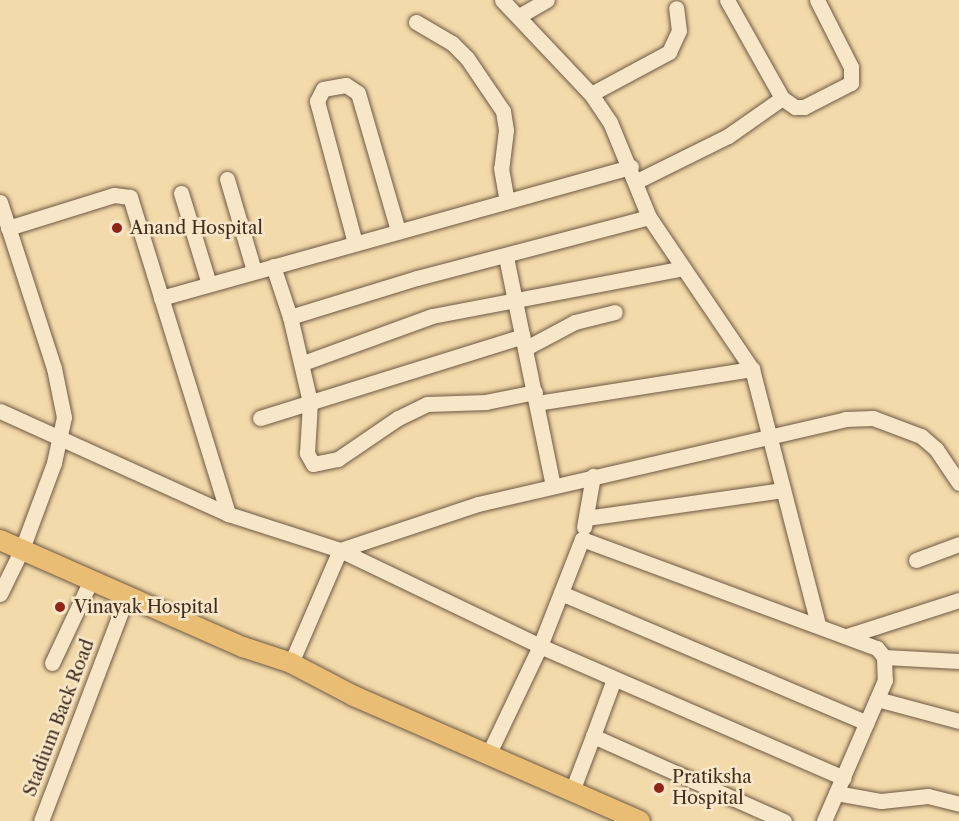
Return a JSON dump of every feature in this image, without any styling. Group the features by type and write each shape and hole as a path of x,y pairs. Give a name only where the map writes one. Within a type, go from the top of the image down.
{"main road":[{"path":"0,540 243,647 291,663 354,696 489,753 640,821"}],"street":[{"path":"502,0 591,94 610,122 634,174 650,217 752,369 818,626"},
{"path":"519,16 547,0"},
{"path":"727,0 782,98 795,107 804,107 851,83 851,67 817,0"},
{"path":"591,94 669,52 679,32 676,8"},
{"path":"416,22 452,43 467,58 503,111 506,130 501,168 507,201"},
{"path":"355,243 317,101 323,90 345,85 358,93 398,231"},
{"path":"161,298 507,201 634,174 728,136 782,98"},
{"path":"227,178 254,271"},
{"path":"182,193 209,284"},
{"path":"5,224 114,195 130,197 228,514"},
{"path":"0,202 5,224 57,378 64,417 62,441 22,549 0,594"},
{"path":"290,317 417,278 506,257 650,217"},
{"path":"506,257 553,485"},
{"path":"273,266 303,363 310,402 308,459 318,464 338,459 398,418 428,404 536,397 752,369"},
{"path":"303,363 432,316 683,268"},
{"path":"260,417 524,342 575,322 615,312"},
{"path":"0,411 62,441 228,514 340,550 540,646 843,778"},
{"path":"291,663 340,550 478,504 845,419 873,418 921,436 936,449 959,483"},
{"path":"489,753 540,646 582,539 593,476"},
{"path":"586,518 783,490"},
{"path":"582,539 847,636 876,648 884,657 885,680 824,821"},
{"path":"916,560 959,544"},
{"path":"52,663 92,580"},
{"path":"561,593 867,723"},
{"name":"Stadium Back Road","path":"40,821 127,596"},
{"path":"847,636 959,600"},
{"path":"884,657 959,661"},
{"path":"572,791 614,679"},
{"path":"877,699 959,720"},
{"path":"593,736 784,821"},
{"path":"836,793 867,800 928,796 959,804"}],"place":[{"name":"Anand Hospital","path":"117,228"},
{"name":"Vinayak Hospital","path":"60,607"},
{"name":"Pratiksha Hospital","path":"659,788"}]}
